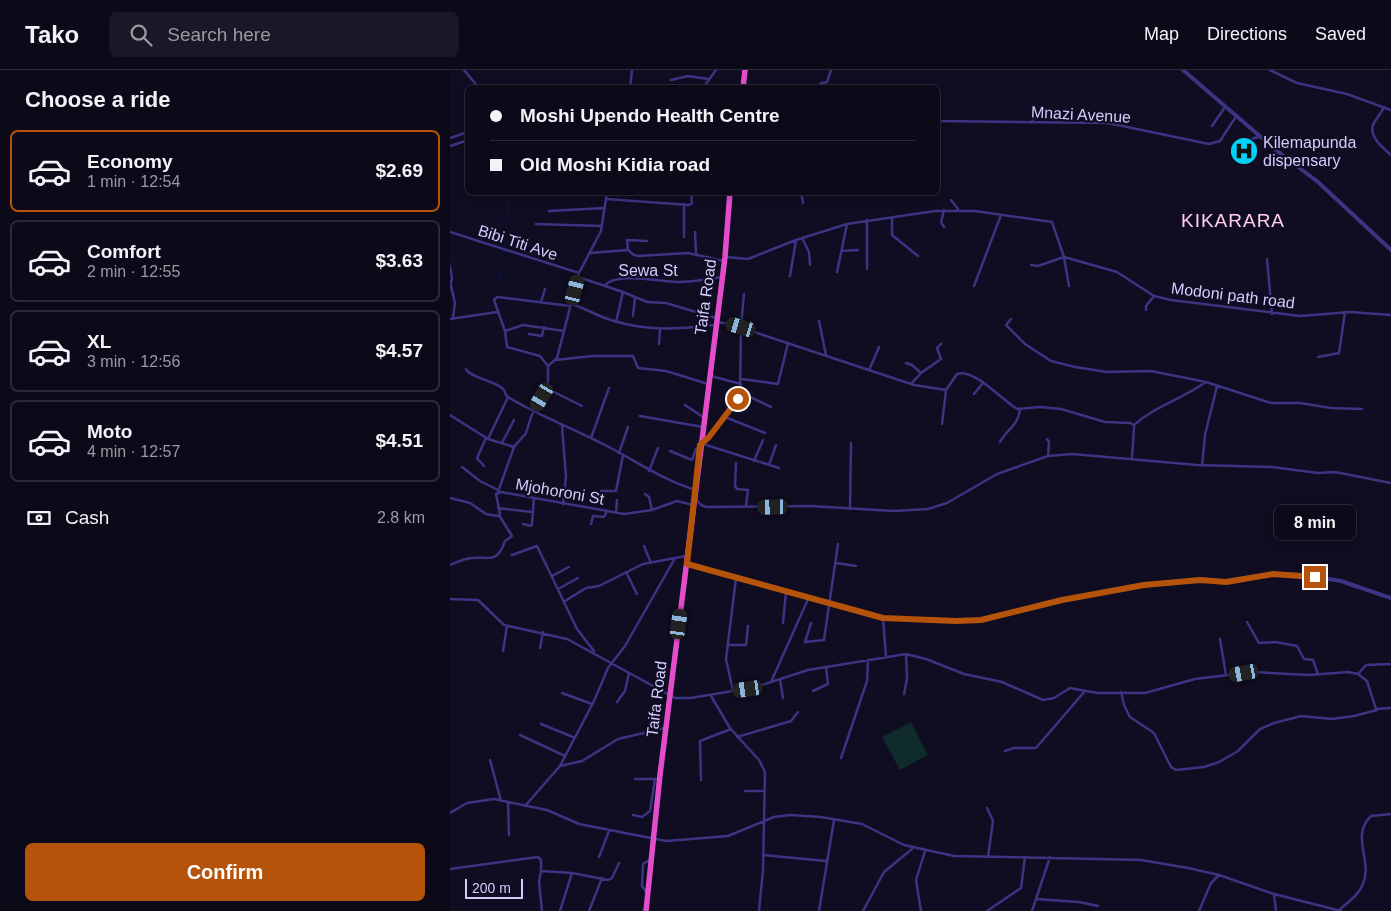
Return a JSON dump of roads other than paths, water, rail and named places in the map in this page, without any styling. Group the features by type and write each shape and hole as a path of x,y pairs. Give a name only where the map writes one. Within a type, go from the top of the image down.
{"highway":[{"path":"743,85 745,70"},
{"name":"Taifa Road","path":"646,911 654,840 657,779 666,728 687,564 722,277 730,195"}],"street":[{"path":"464,70 476,85"},
{"path":"630,85 632,70"},
{"path":"705,85 716,70"},
{"path":"819,85 820,83 828,82 831,70"},
{"path":"1183,70 1318,182 1391,250"},
{"path":"1270,70 1297,83 1347,94 1391,110"},
{"path":"671,80 688,76 708,79"},
{"path":"1212,126 1226,106"},
{"path":"1384,107 1373,125 1373,132 1378,142 1391,155"},
{"path":"1032,122 1036,111"},
{"name":"Mnazi Avenue","path":"940,121 1108,123 1209,144 1220,141 1237,115"},
{"path":"450,138 465,133"},
{"path":"1246,146 1254,138 1262,137"},
{"path":"450,146 465,141"},
{"path":"556,360 579,275 602,226 607,195"},
{"path":"606,199 684,204 692,203 691,195"},
{"path":"801,195 803,203"},
{"path":"951,200 958,210"},
{"path":"684,204 684,237"},
{"path":"549,211 605,208"},
{"path":"944,210 941,222 944,227"},
{"path":"648,241 627,240 628,250 634,256 696,254 724,259 748,259 796,240 847,224 944,210 958,210 1052,222 1064,258 1069,286"},
{"path":"974,286 1001,216"},
{"path":"892,218 892,235 918,256"},
{"path":"867,220 867,269"},
{"path":"536,224 602,226"},
{"path":"837,272 847,224"},
{"name":"Bibi Titi Ave","path":"450,232 579,275 646,302 666,303 716,322"},
{"path":"695,232 696,254"},
{"path":"802,238 809,252 810,265"},
{"path":"790,276 796,240"},
{"path":"590,253 628,250"},
{"path":"842,251 858,250"},
{"path":"1031,265 1041,265 1064,258"},
{"name":"Modoni path road","path":"1064,258 1118,272 1154,296 1272,314 1300,316 1345,312 1391,315"},
{"path":"1267,259 1272,314"},
{"path":"450,266 451,287 456,303 452,318 497,312"},
{"name":"Sewa St","path":"605,285 609,281 626,279 680,282 722,277"},
{"path":"541,302 545,289"},
{"path":"616,322 623,292"},
{"path":"670,451 692,460 696,449 701,446 725,416 740,392 742,378 741,327 744,294"},
{"path":"633,316 634,296"},
{"path":"1146,310 1146,306 1154,296"},
{"path":"462,467 480,481 498,491 514,447 526,433 534,410 550,380 548,366 540,356 508,348 505,331 494,300 497,297 571,305 616,322 668,330 716,322 741,327 870,368 911,384 946,390"},
{"path":"1318,357 1339,353 1345,312"},
{"path":"1011,319 1006,325 1022,341 1055,362 1107,372 1148,370 1206,382 1271,403 1300,402 1331,408 1362,409"},
{"path":"819,321 826,355"},
{"path":"505,331 523,325 564,331"},
{"path":"529,334 542,336 544,327"},
{"path":"659,344 660,329"},
{"path":"742,378 778,384 788,343"},
{"path":"911,384 921,373 941,359 937,348 941,344"},
{"path":"870,368 879,347"},
{"path":"548,366 556,360 592,356 633,356 638,368 666,371 708,384"},
{"path":"906,363 912,365 921,373"},
{"path":"466,369 469,374 488,380 502,388 508,396 562,426 592,438 670,482 695,490"},
{"path":"942,424 946,390 951,386 954,377 960,373 969,374 1020,410 1040,407 1061,409 1105,422 1134,425"},
{"path":"709,375 726,382 741,384"},
{"path":"1132,458 1134,425 1148,412 1189,394 1206,382"},
{"path":"974,394 983,383"},
{"path":"1202,466 1205,435 1217,386"},
{"path":"546,388 582,406"},
{"path":"592,438 609,388"},
{"path":"740,392 770,407"},
{"path":"484,466 477,458 508,396"},
{"path":"686,405 704,418"},
{"path":"1000,442 1005,433 1016,424 1020,410"},
{"path":"450,414 487,438 514,447"},
{"path":"640,416 703,427"},
{"path":"725,416 765,433"},
{"path":"502,443 514,420"},
{"path":"562,426 566,477 563,504"},
{"path":"619,453 628,427"},
{"path":"1047,439 1049,442 1048,456"},
{"path":"754,461 763,440"},
{"path":"850,510 851,443"},
{"path":"769,465 776,445"},
{"path":"701,446 780,468"},
{"path":"649,471 658,448"},
{"path":"694,497 704,506 810,506 850,510 921,510 941,506 996,474 1048,456 1082,454 1202,466 1264,466 1318,473 1335,472 1391,484"},
{"path":"601,491 616,491 623,455"},
{"path":"736,463 735,486 737,489 748,490 746,506"},
{"name":"Mjohoroni St","path":"499,515 498,491 616,513 652,510 677,502 693,505"},
{"path":"645,494 649,497 652,510"},
{"path":"450,498 470,503 486,514 499,515 512,536 505,541 501,552 493,558 466,559 450,565"},
{"path":"523,524 532,525 534,498"},
{"path":"616,513 617,500"},
{"path":"498,508 532,512"},
{"path":"591,524 593,516 604,517 607,511"},
{"path":"812,623 805,642 824,640 838,544"},
{"path":"512,555 537,546 577,629 594,652"},
{"path":"644,546 651,562"},
{"path":"564,601 586,588 599,586 651,562 674,560 688,555"},
{"path":"525,806 560,766 612,663 625,646 674,560"},
{"path":"836,563 856,566"},
{"path":"687,564 883,618 981,620 1051,602 1134,586 1200,580 1226,582 1273,574 1303,575 1341,581 1391,598"},
{"path":"552,576 570,567"},
{"path":"626,572 637,594"},
{"path":"733,691 726,658 736,576"},
{"path":"558,589 578,578"},
{"path":"782,623 786,590"},
{"path":"771,682 809,597"},
{"path":"450,599 478,600 500,622 507,626 543,632 567,639 594,652 670,697 681,698 733,691 771,682 808,670 906,654 926,659 964,674 1002,682 1043,700 1054,698 1070,688 1085,691 1145,693 1195,679 1253,672 1274,674 1348,672 1358,674 1370,686 1378,710"},
{"path":"883,618 886,657"},
{"path":"1247,622 1259,643 1276,642 1297,646 1304,659 1313,660 1318,674"},
{"path":"503,651 507,626"},
{"path":"727,645 746,645 748,626"},
{"path":"540,648 543,632"},
{"path":"1220,639 1226,675"},
{"path":"904,694 907,679 906,654"},
{"path":"841,758 868,681 868,660"},
{"path":"1358,674 1366,665 1391,664"},
{"path":"813,691 828,684 826,667"},
{"path":"617,702 625,691 629,673"},
{"path":"780,679 783,698"},
{"path":"1005,751 1014,748 1036,748 1085,691"},
{"path":"1122,692 1124,705 1130,717 1154,733 1171,767 1176,770 1204,767 1219,762 1238,751 1265,725 1301,716 1332,719 1391,708"},
{"path":"562,693 592,704"},
{"path":"710,695 731,729 763,766 765,821 759,911"},
{"path":"737,737 791,721 798,712"},
{"path":"541,724 573,737"},
{"path":"560,766 582,761 618,739 666,728"},
{"path":"701,780 700,741 731,729"},
{"path":"520,735 565,756"},
{"path":"490,760 502,801"},
{"path":"633,815 642,817 650,811 657,779 635,779"},
{"path":"745,791 764,791"},
{"path":"450,813 459,806 483,799 502,801 547,810 579,824 609,832 654,840 718,838 765,821 790,815 862,824 912,848 959,856 1140,860 1218,875 1274,894 1339,911 1354,897 1365,880 1362,828 1370,816 1391,814"},
{"path":"508,802 509,835"},
{"path":"987,808 993,821 988,856"},
{"path":"819,911 834,820"},
{"path":"599,857 609,832"},
{"path":"863,911 884,872 912,848"},
{"path":"921,911 916,880 925,851"},
{"path":"763,855 826,861"},
{"path":"450,869 538,857 541,860 539,882 542,911"},
{"path":"987,911 1021,888 1025,857"},
{"path":"1032,911 1050,857"},
{"path":"540,871 612,878 619,863"},
{"path":"560,911 572,873"},
{"path":"1199,911 1211,883 1218,875"},
{"path":"589,911 602,878"},
{"path":"1274,894 1276,911"},
{"path":"1036,899 1080,902 1098,906"}],"waterway":[{"path":"504,85 510,70"},
{"path":"504,248 507,195"},
{"path":"450,259 470,262 482,267 500,279 503,252"}],"place":[{"name":"Kilemapunda dispensary","path":"1244,151"}],"district":[{"name":"KIKARARA","path":"1233,220"}]}
